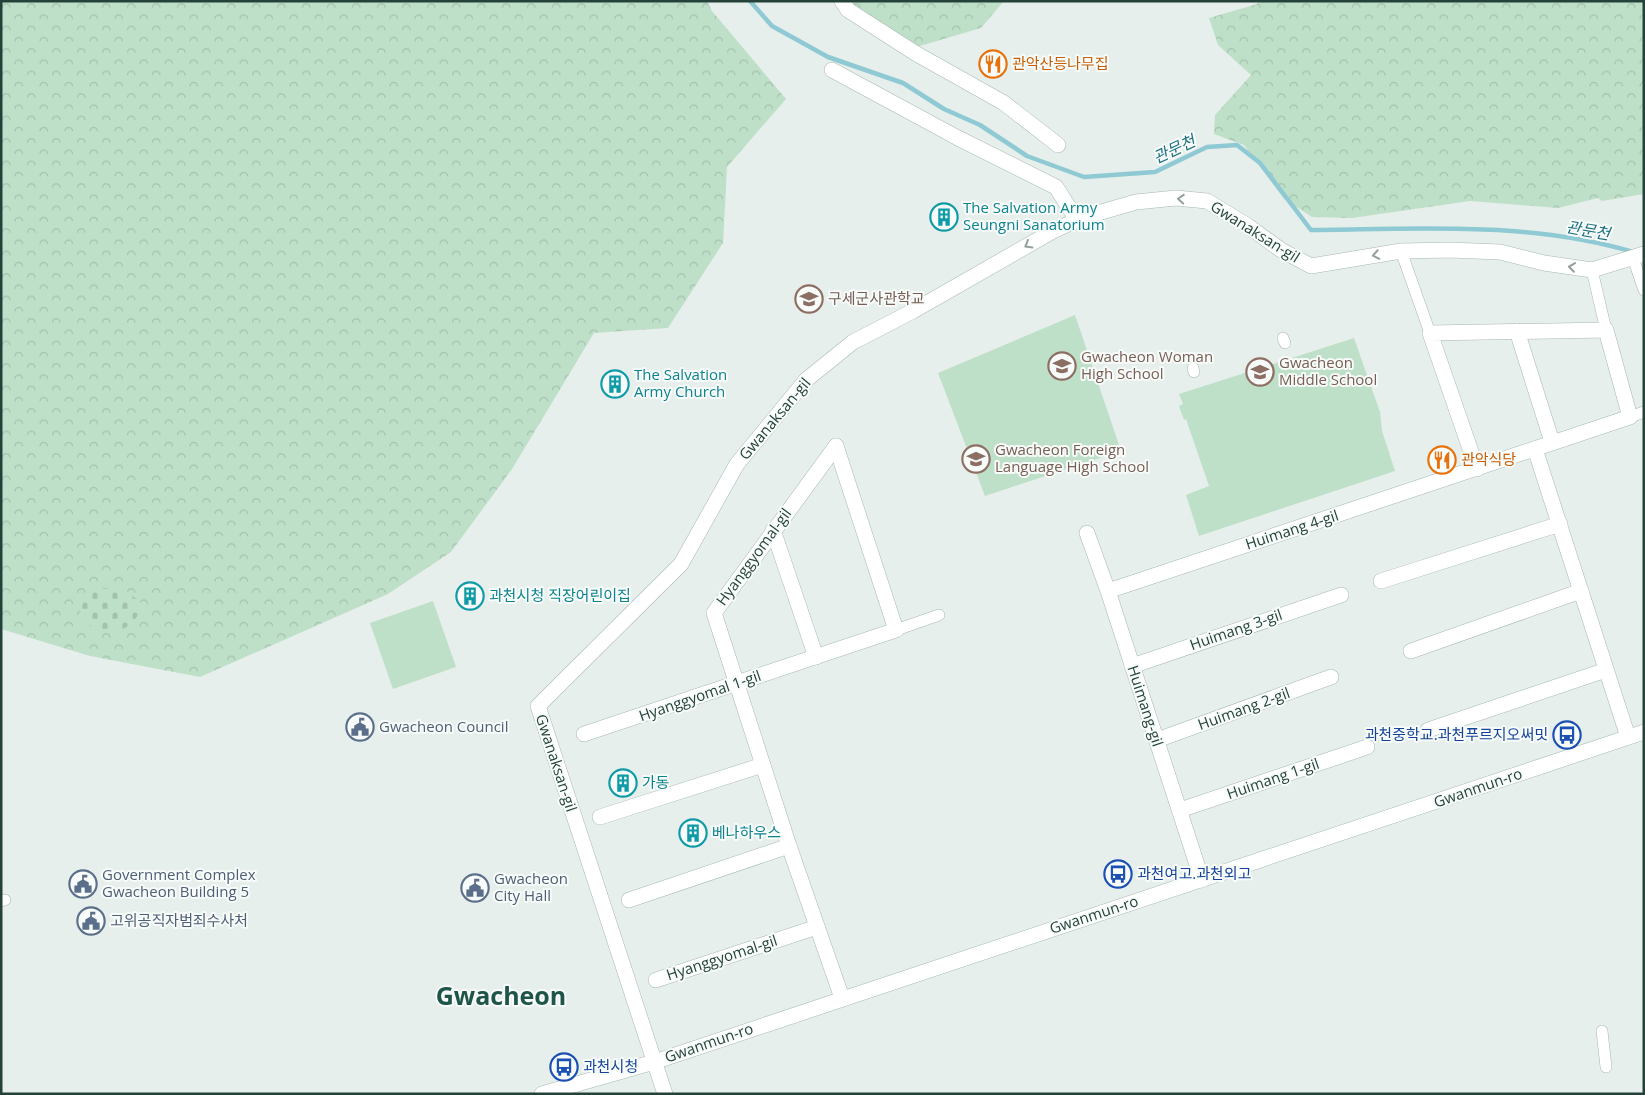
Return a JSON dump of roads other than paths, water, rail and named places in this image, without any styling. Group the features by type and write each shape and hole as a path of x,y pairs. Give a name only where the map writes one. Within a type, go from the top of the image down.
{"street":[{"path":"842,1 848,10 911,50 1004,103 1058,145"},
{"path":"832,70 958,138 1056,187 1077,220"},
{"name":"Gwanaksan-gil","path":"654,1062 538,706 680,564 737,464 806,380 853,342 913,311 1053,231 1077,220 1136,202 1176,198 1207,201 1248,226 1280,250 1311,266 1401,251 1500,252 1544,263 1592,270 1638,256"},
{"path":"1401,251 1476,469"},
{"path":"1638,256 1644,290"},
{"name":"Huimang 4-gil","path":"1108,591 1637,415 1606,330 1592,270"},
{"path":"1430,333 1606,330"},
{"path":"1517,331 1552,442"},
{"name":"Hyanggyomal-gil","path":"842,998 789,846 714,612 836,446 896,630"},
{"path":"1535,449 1628,738"},
{"path":"1381,581 1560,524"},
{"path":"773,530 816,657"},
{"name":"Huimang-gil","path":"1087,532 1202,880"},
{"path":"1411,651 1581,591"},
{"name":"Huimang 3-gil","path":"1132,666 1340,595"},
{"name":"Hyanggyomal 1-gil","path":"584,734 939,615"},
{"path":"1428,730 1606,670"},
{"name":"Huimang 2-gil","path":"1157,740 1331,677"},
{"name":"Gwanmun-ro","path":"542,1094 654,1062 1644,732"},
{"name":"Huimang 1-gil","path":"1180,810 1367,747"},
{"path":"600,817 763,765"},
{"path":"629,900 789,846"},
{"name":"Hyanggyomal-gil","path":"656,980 816,927"},
{"path":"1602,1031 1606,1066"},
{"path":"654,1062 665,1094"}],"waterway":[{"name":"관문천","path":"750,1 772,26 828,57 903,83 944,109 980,125 1027,156 1084,177 1155,172 1207,147 1237,145 1260,163 1311,230 1432,228 1514,231 1594,242 1633,252"}],"place":[{"name":"관악산등나무집","path":"993,64"},
{"name":"The Salvation Army Seungni Sanatorium","path":"944,217"},
{"name":"구세군사관학교","path":"809,299"},
{"name":"Gwacheon Woman High School","path":"1062,366"},
{"name":"Gwacheon Middle School","path":"1260,372"},
{"name":"The Salvation Army Church","path":"615,384"},
{"name":"Gwacheon Foreign Language High School","path":"976,459"},
{"name":"관악식당","path":"1442,460"},
{"name":"과천시청 직장어린이집","path":"470,596"},
{"name":"Gwacheon Council","path":"360,727"},
{"name":"과천중학교.과천푸르지오써밋","path":"1567,735"},
{"name":"가동","path":"623,783"},
{"name":"베나하우스","path":"693,833"},
{"name":"과천여고.과천외고","path":"1118,874"},
{"name":"Government Complex Gwacheon Building 5","path":"83,884"},
{"name":"Gwacheon City Hall","path":"475,888"},
{"name":"고위공직자범죄수사처","path":"91,921"},
{"name":"과천시청","path":"564,1067"}],"district":[{"name":"Gwacheon","path":"501,996"}]}
